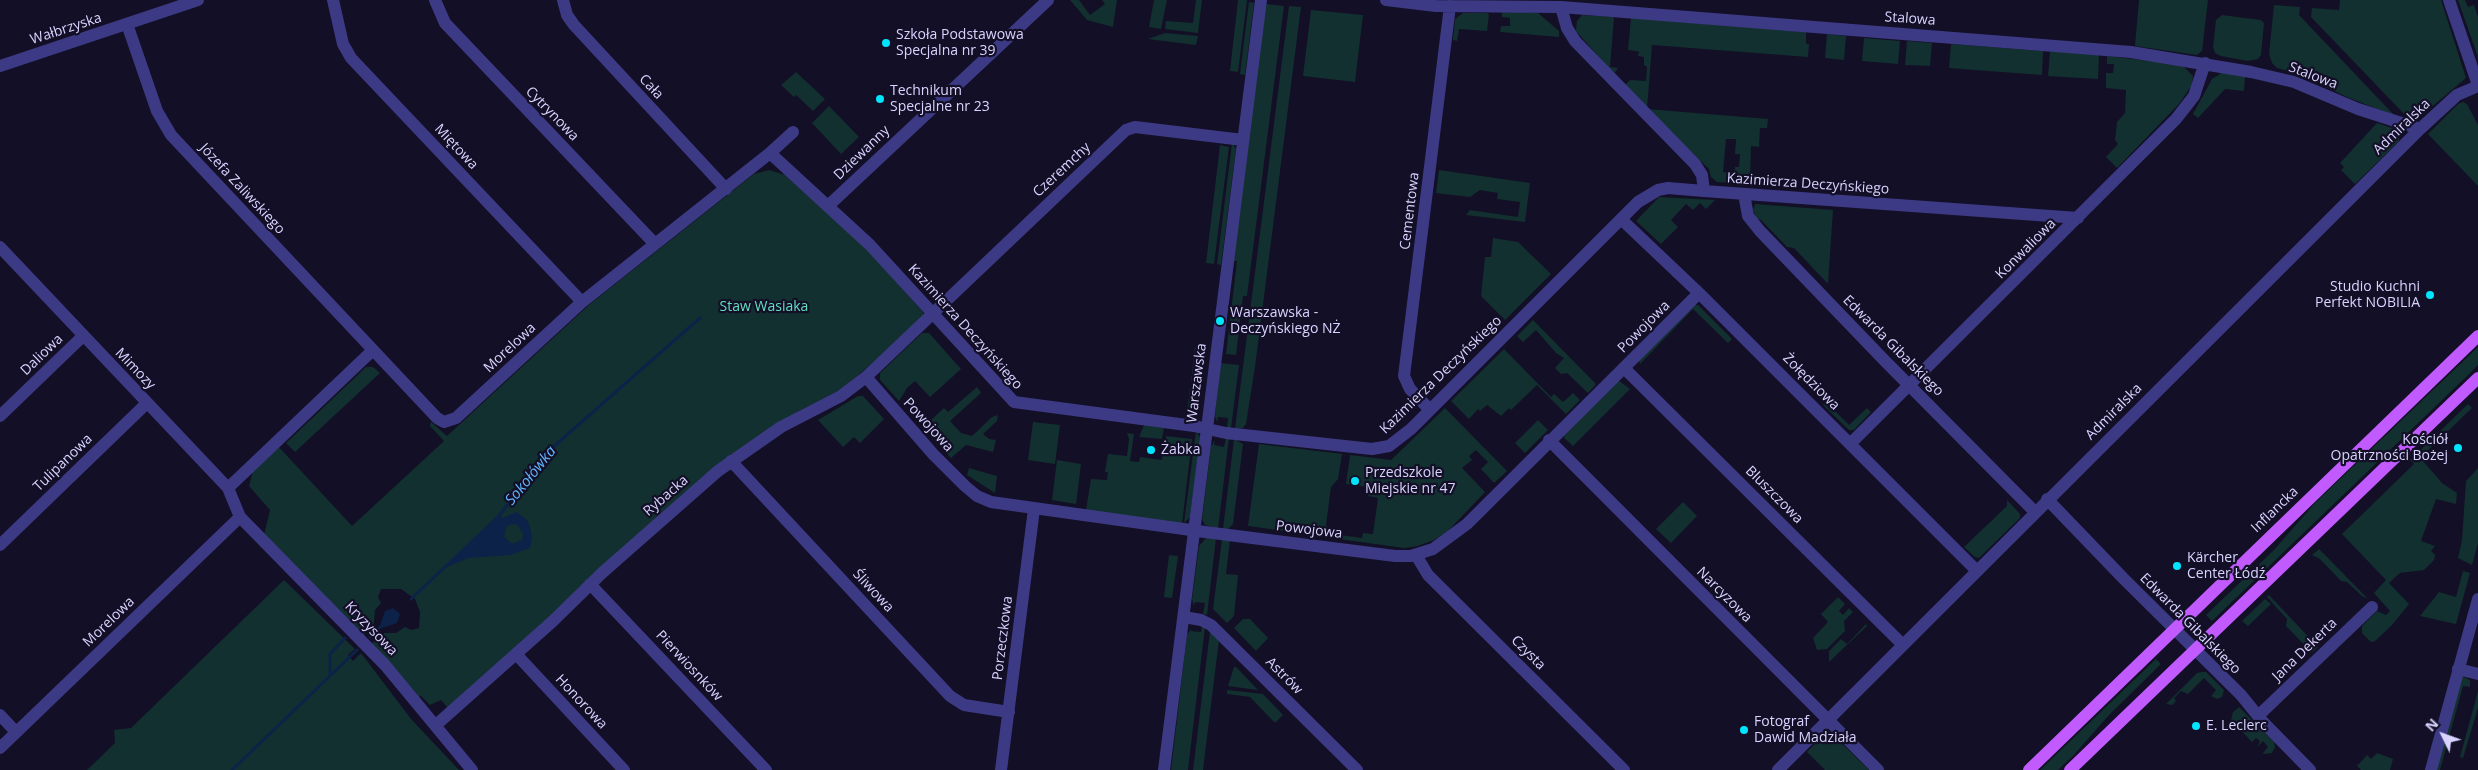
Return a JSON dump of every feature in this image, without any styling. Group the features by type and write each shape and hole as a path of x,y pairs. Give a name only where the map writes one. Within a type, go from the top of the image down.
{"main road":[{"name":"Inflancka","path":"2029,770 2478,336"},
{"path":"2070,770 2478,378"}],"street":[{"name":"Wałbrzyska","path":"0,66 198,0"},
{"name":"Miętowa","path":"333,0 343,44 351,58 582,302"},
{"name":"Cytrynowa","path":"435,0 445,23 655,244"},
{"name":"Cała","path":"563,0 567,14 574,25 726,189"},
{"name":"Dziewanny","path":"828,206 1048,0"},
{"name":"Warszawska","path":"1164,770 1261,0"},
{"name":"Stalowa","path":"1386,0 1450,6 1561,8 2098,49 2205,63 2294,82 2358,110 2420,129"},
{"path":"2448,0 2478,86"},
{"name":"Cementowa","path":"1430,410 1410,390 1404,376 1450,6"},
{"path":"1561,8 1566,28 1575,41 1695,164 1702,175 1704,191"},
{"name":"Józefa Zaliwskiego","path":"127,24 157,111 170,134 373,350"},
{"name":"Konwaliowa","path":"1850,444 2176,119 2194,96 2205,63"},
{"name":"Admiralska","path":"1778,770 1976,570 2420,129 2457,95 2478,86"},
{"name":"Czeremchy","path":"932,313 1126,130 1135,127 1243,140"},
{"name":"Morelowa","path":"373,350 437,418 448,423 456,418 582,302 726,189 793,132"},
{"path":"770,153 828,206"},
{"name":"Kazimierza Deczyńskiego","path":"828,206 870,244 1014,402 1207,429 1378,449 1395,442 1430,410 1643,198 1658,190 1668,188 2078,218"},
{"name":"Edwarda Gibalskiego","path":"1744,194 1745,208 1752,222 2035,512"},
{"name":"Żołędziowa","path":"1621,220 1699,293 1976,570"},
{"name":"Mimozy","path":"0,247 228,488 240,517"},
{"name":"Powojowa","path":"866,376 933,454 971,491 991,502 1395,556 1416,555 1433,549 1453,536 1699,293"},
{"name":"Rybacka","path":"436,724 516,654 590,584 731,461 781,427 841,396 866,376 932,313"},
{"name":"Daliowa","path":"0,416 83,336"},
{"path":"228,488 373,350"},
{"name":"Bluszczowa","path":"1624,368 1902,644"},
{"name":"Tulipanowa","path":"0,545 147,403"},
{"name":"Narcyzowa","path":"1549,440 1878,770"},
{"name":"Śliwowa","path":"731,461 950,696 964,705 1008,712"},
{"name":"Edwarda Gibalskiego","path":"2048,499 2241,695 2258,716 2310,770"},
{"name":"Porzeczkowa","path":"1001,770 1034,509"},
{"name":"Morelowa","path":"0,748 240,517"},
{"name":"Kryzysowa","path":"240,517 369,648 436,724 472,770"},
{"name":"Czysta","path":"1416,555 1428,575 1624,770"},
{"name":"Pierwiosnków","path":"590,584 766,770"},
{"path":"2431,770 2478,598"},
{"name":"Jana Dekerta","path":"2258,716 2372,607"},
{"name":"Astrów","path":"1184,617 1203,620 1214,627 1357,770"},
{"name":"Honorowa","path":"516,654 624,770"},
{"path":"2458,669 2478,674"},
{"path":"0,715 16,732"}],"green space":[{"path":"1070,0 1079,0 1090,15 1105,4 1102,0 1117,0 1113,27 1087,20"},
{"path":"1154,0 1167,0 1161,29 1149,27"},
{"path":"1196,0 1202,0 1198,33 1165,29 1166,21 1193,23"},
{"path":"1238,0 1247,0 1238,72 1230,71"},
{"path":"2139,0 2208,0 2202,51 2197,55 2135,46"},
{"path":"2340,0 2441,0 2466,78 2428,110 2417,115 2406,116 2311,17 2312,8 2339,10"},
{"path":"2458,0 2465,0 2468,7 2474,5 2478,17 2478,57"},
{"path":"1249,2 1254,3 1245,75 1240,74"},
{"path":"1266,4 1284,6 1247,296 1243,296 1236,355 1226,354 1237,261 1233,261"},
{"path":"2274,5 2300,7 2299,15 2395,116 2347,97 2294,72 2277,68 2272,63 2269,54"},
{"path":"1289,6 1301,7 1255,367 1246,424 1243,428 1235,429"},
{"path":"1311,10 1363,15 1355,82 1303,76"},
{"path":"1502,11 1538,13 1559,31 1559,37 1500,32 1501,26 1510,26 1510,18 1502,17"},
{"path":"1463,13 1487,13 1489,15 1487,31 1459,29 1457,41 1453,40 1455,19"},
{"path":"1582,15 1614,17 1610,67 1618,68 1614,74 1576,31 1577,21"},
{"path":"2222,15 2261,20 2264,23 2261,55 2258,59 2248,61 2221,56 2215,53 2213,47 2216,20"},
{"path":"1631,18 1806,32 1806,44 1809,44 1808,57 1652,45 1647,109 1625,85 1630,80 1646,81 1647,67 1644,65 1644,57 1638,56 1639,52 1628,50"},
{"path":"1165,33 1198,36 1196,45 1148,39"},
{"path":"1827,34 1846,36 1844,60 1825,58"},
{"path":"1864,38 1900,41 1898,64 1862,61"},
{"path":"1907,41 1932,43 1930,66 1905,65"},
{"path":"1951,44 2043,51 2042,75 1949,68"},
{"path":"2050,51 2099,55 2098,79 2048,76"},
{"path":"2107,56 2176,64 2184,67 2193,76 2192,85 2179,104 2117,168 2106,157 2118,144 2115,140 2117,122 2125,113 2126,90 2106,88 2106,73 2113,73 2114,64 2107,64"},
{"path":"796,72 825,99 813,111 796,95 794,97 781,85"},
{"path":"2221,72 2245,77 2244,91 2225,89 2198,118 2193,114 2212,79"},
{"path":"2463,102 2467,104 2478,125 2478,186 2428,134 2458,104"},
{"path":"829,106 859,137 841,154 812,123"},
{"path":"1647,109 1768,119 1767,128 1760,128 1759,147 1751,146 1750,182 1734,181 1735,167 1739,167 1740,154 1735,154 1736,139 1726,139 1723,172 1732,173 1731,183 1717,182 1711,177 1709,169"},
{"path":"2377,123 2399,132 2399,141 2355,184 2341,170 2344,167 2340,163"},
{"path":"1232,143 1236,149 1221,265 1217,264"},
{"path":"1220,145 1229,147 1214,264 1206,263"},
{"name":"Staw Wasiaka","path":"769,170 785,175 859,240 923,312 923,315 878,358 840,390 797,412 556,612 448,708 441,700 430,705 421,696 419,697 371,644 384,633 396,633 405,627 411,630 419,628 420,612 415,599 401,589 381,589 378,597 381,603 375,610 374,623 363,636 264,535 270,510 249,486 253,471 278,446 352,526 444,441 430,426 431,422 447,436 590,304 754,174"},
{"path":"1439,170 1530,183 1525,222 1466,215 1470,210 1518,217 1520,202 1497,199 1498,193 1480,190 1470,197 1436,193"},
{"path":"1659,197 1715,200 1706,209 1700,203 1693,210 1686,204 1671,220 1678,227 1661,244 1636,221"},
{"path":"1755,204 1833,210 1828,284 1794,248 1787,247 1760,219 1757,220 1753,210"},
{"path":"1493,238 1518,242 1551,274 1505,320 1481,296 1485,257 1491,257"},
{"path":"1694,305 1698,305 1732,339 1728,343 1693,309 1640,364 1639,360"},
{"path":"1533,320 1596,384 1588,393 1567,373 1561,374 1555,368 1564,358 1556,353 1536,330 1523,342 1517,336"},
{"path":"922,333 929,333 961,369 930,397 915,381 907,388 899,401 880,380 880,373"},
{"path":"1195,347 1203,348 1199,382 1191,381"},
{"path":"2478,347 2478,365 2212,621 2206,615 2274,550 2315,503"},
{"path":"1504,349 1551,397 1554,394 1563,402 1573,393 1580,400 1566,414 1537,385 1511,410 1509,408 1501,416 1487,405 1480,411 1478,409 1469,419 1451,401"},
{"path":"1220,363 1239,365 1231,428 1227,428 1228,418 1218,417 1217,422 1215,416"},
{"path":"366,367 373,367 380,373 295,452 286,443"},
{"path":"1618,380 1630,389 1573,446 1564,438 1565,433"},
{"path":"977,387 981,393 950,421 961,433 972,436 992,417 998,415 997,421 983,434 989,439 996,440 993,452 966,445 951,458 923,428 926,425 933,431 936,428 930,421 944,408 948,412"},
{"path":"1190,388 1198,389 1193,420 1186,419"},
{"path":"858,396 863,396 884,419 860,443 854,437 843,447 818,420"},
{"path":"1826,402 1849,425 1867,408 1871,412 1854,430 1849,430 1823,405"},
{"path":"2468,404 2472,408 2425,453 2423,461 2442,483 2457,493 2456,504 2436,499 2421,541 2435,546 2431,551 2435,555 2434,560 2424,570 2400,573 2389,583 2409,604 2392,625 2375,641 2371,642 2362,633 2362,626 2377,611 2386,615 2390,611 2374,593 2386,580 2342,534 2414,464 2410,460"},
{"path":"1445,408 1507,471 1494,483 1481,469 1488,462 1476,450 1469,456 1472,460 1462,468 1485,492 1447,532 1434,540 1418,546 1404,548 1339,539 1340,535 1362,538 1363,533 1373,534 1378,498 1368,496 1369,487 1346,484 1350,455 1391,460"},
{"path":"1538,420 1548,430 1525,453 1515,443"},
{"path":"1033,422 1060,425 1055,464 1028,460"},
{"path":"1144,425 1164,428 1162,439 1139,437"},
{"path":"1196,431 1200,437 1190,517 1184,523"},
{"path":"1127,433 1134,434 1130,461 1139,462 1140,457 1162,460 1166,436 1192,439 1182,524 1086,510 1091,479 1107,480 1108,472 1105,472 1108,454 1127,456 1129,439"},
{"path":"1226,438 1229,438 1218,529 1205,525 1202,519 1211,446 1215,440 1214,445 1224,447"},
{"path":"1234,439 1243,444 1233,524 1228,529 1223,529"},
{"path":"1259,444 1342,454 1338,479 1331,487 1326,525 1331,531 1330,537 1248,526"},
{"path":"1057,460 1081,464 1076,504 1052,500"},
{"path":"969,468 997,476 995,493 967,475"},
{"path":"2478,468 2478,543 2472,565 2458,558 2462,540 2466,481"},
{"path":"2007,500 2020,514 2020,518 1979,558 1975,557 1964,547 2007,506"},
{"path":"1683,502 1697,516 1671,543 1656,529"},
{"path":"1206,538 1216,538 1207,615 1203,614 1205,603 1195,602 1194,606 1192,599 1199,546"},
{"path":"1222,539 1230,540 1226,574 1238,575 1234,616 1227,623 1213,609"},
{"path":"2319,549 2368,599 2347,582 2341,581 2320,559 2312,555"},
{"path":"1169,555 1178,556 1172,598 1164,597"},
{"path":"2463,571 2470,573 2456,624 2420,616 2439,592 2456,597"},
{"path":"284,580 355,649 348,655 353,661 361,653 411,719 459,770 87,770 115,743 114,730 131,728"},
{"path":"2269,595 2318,647 2312,653 2286,626 2287,619 2267,597"},
{"path":"1838,597 1845,604 1839,611 1843,615 1849,608 1853,612 1844,621 1845,631 1827,649 1817,650 1813,638 1828,622 1821,614"},
{"path":"2265,599 2271,604 2248,626 2242,621"},
{"path":"1243,619 1250,619 1268,638 1256,651 1234,628"},
{"path":"1866,624 1867,626 1829,662 1829,651 1841,639 1847,644"},
{"path":"1202,626 1205,627 1188,770 1171,770 1187,635 1191,629 1191,631 1201,632"},
{"path":"1210,631 1219,640 1203,770 1193,770"},
{"path":"2156,659 2161,664 2109,715 2073,756 2058,770 2040,770"},
{"path":"1234,667 1236,667 1258,690 1228,686"},
{"path":"2206,672 2224,690 2222,697 2217,699 2211,696 2216,690 2204,678 2188,694 2181,691 2174,698 2176,701 2172,705 2166,704 2197,673"},
{"path":"2462,676 2470,680 2470,687 2463,686 2440,770 2436,770"},
{"path":"1227,690 1263,694 1283,715 1275,723 1250,697 1227,694"},
{"path":"2478,691 2478,708 2463,758 2460,757"},
{"path":"2239,707 2274,742 2275,747 2272,753 2264,754 2268,747 2263,741 2257,747 2260,741 2256,738 2252,742 2231,720 2233,712"},
{"path":"1828,730 1869,770 1825,770 1807,752"},
{"path":"2377,753 2393,759 2390,770 2361,770 2357,766 2367,755 2371,759"}],"water":[{"path":"516,512 526,519 530,526 532,539 530,548 510,555 468,558 443,569 499,516 503,518","holes":["512,524 518,525 523,534 522,540 512,544 504,537 507,526"]},
{"path":"393,608 400,614 397,623 379,629 385,611"}],"waterway":[{"name":"Sokołówka","path":"411,599 499,516 544,455 700,318"},
{"name":"Sokołówka","path":"370,637 380,627"},
{"path":"330,676 330,654 345,638"},
{"name":"Sokołówka","path":"232,770 357,650"}],"place":[{"name":"Szkoła Podstawowa Specjalna nr 39","path":"886,43"},
{"name":"Technikum Specjalne nr 23","path":"880,99"},
{"name":"Studio Kuchni Perfekt NOBILIA","path":"2430,295"},
{"name":"Warszawska - Deczyńskiego NŻ","path":"1220,321"},
{"name":"Kościół Opatrzności Bożej","path":"2458,448"},
{"name":"Żabka","path":"1151,450"},
{"name":"Przedszkole Miejskie nr 47","path":"1355,481"},
{"name":"Kärcher Center Łódź","path":"2177,566"},
{"name":"E. Leclerc","path":"2196,726"},
{"name":"Fotograf Dawid Madziała","path":"1744,730"}]}
